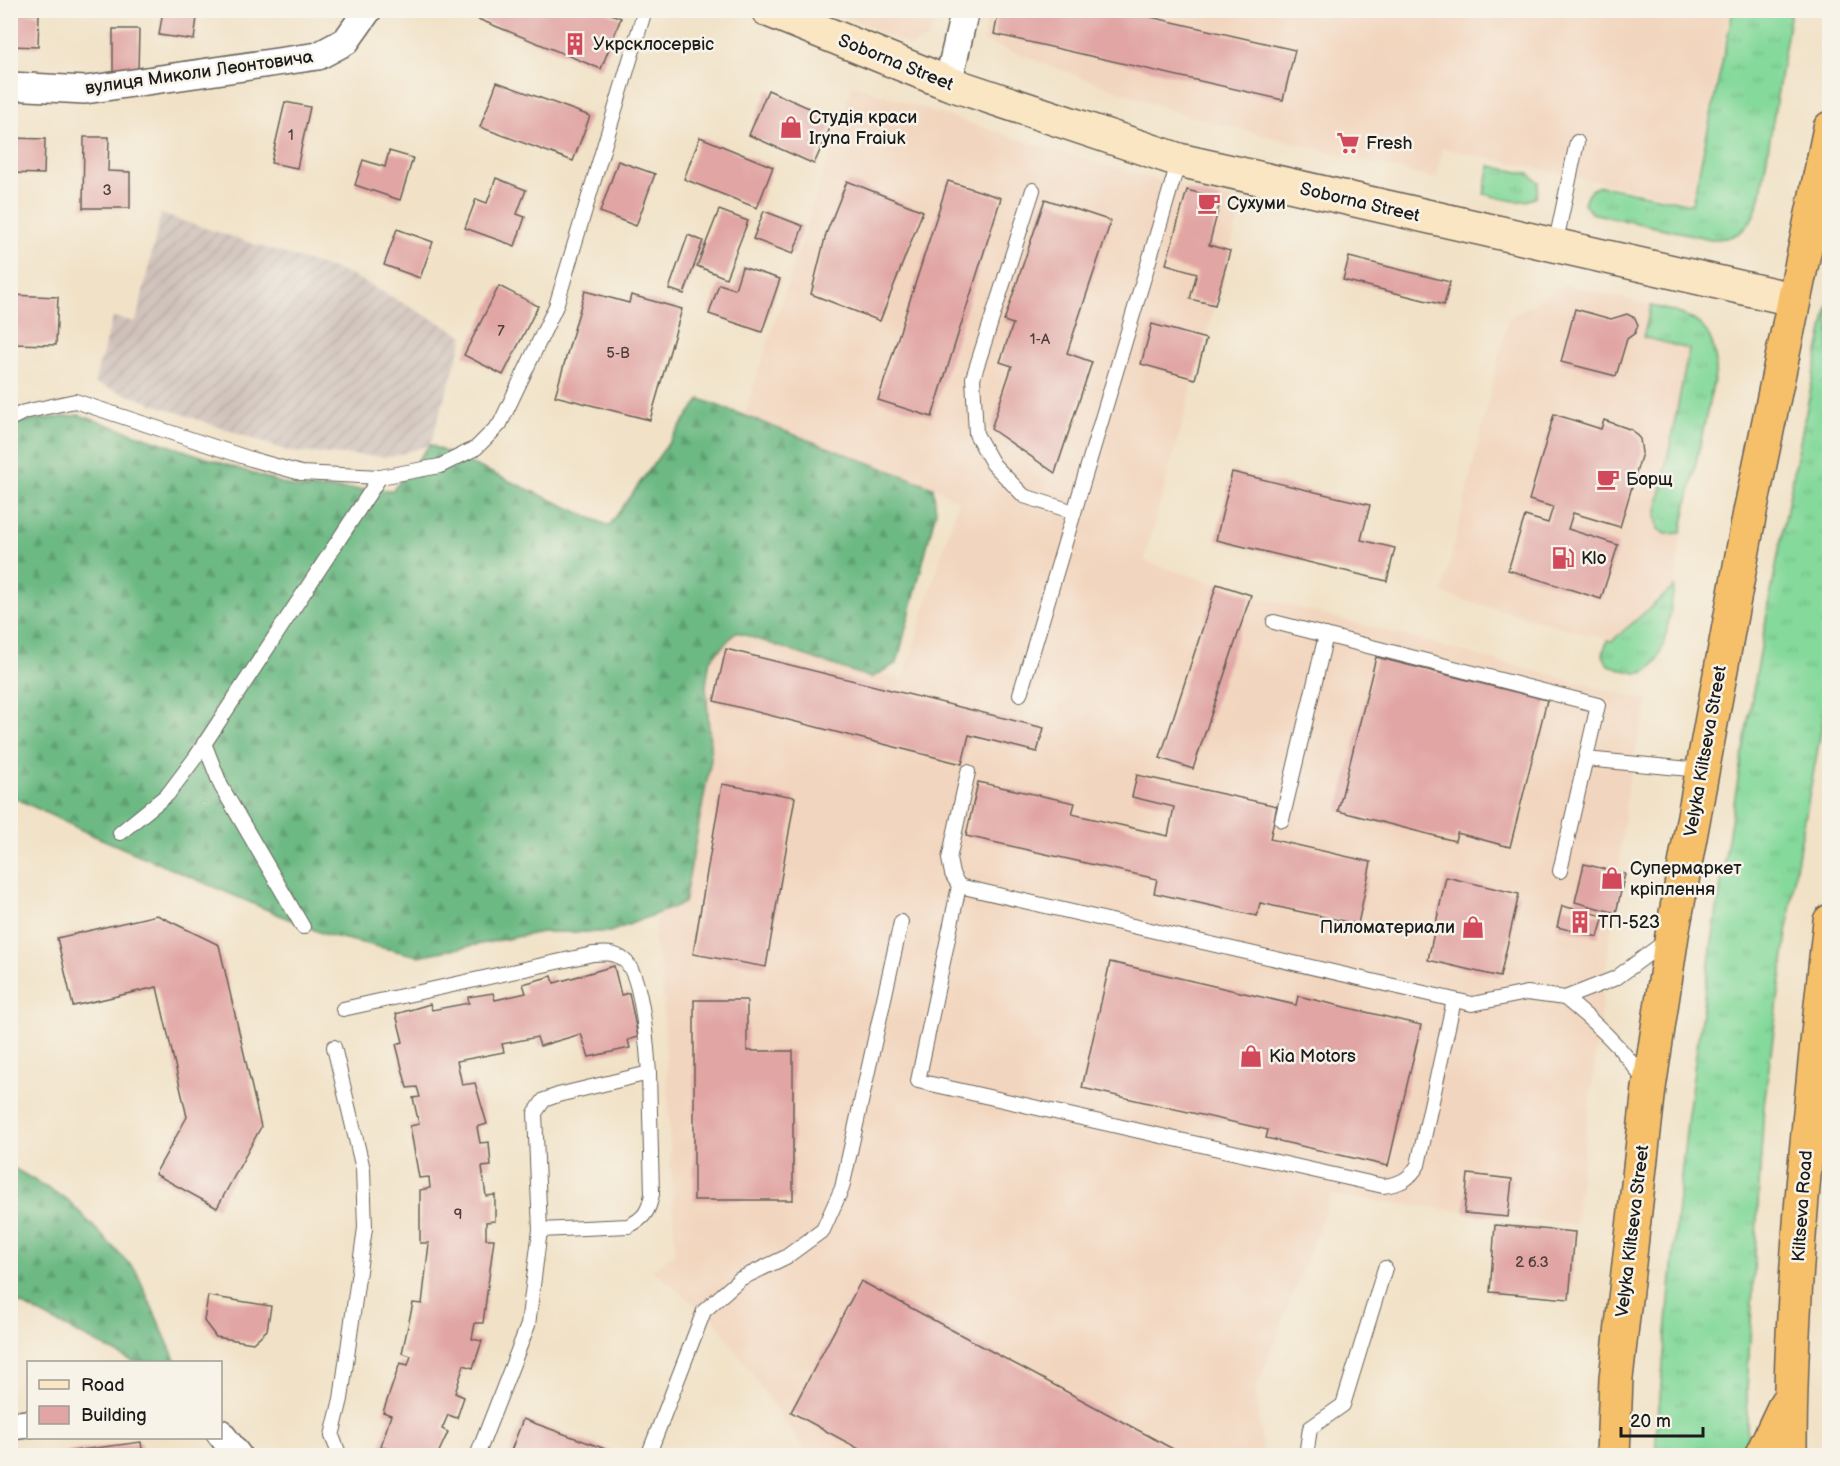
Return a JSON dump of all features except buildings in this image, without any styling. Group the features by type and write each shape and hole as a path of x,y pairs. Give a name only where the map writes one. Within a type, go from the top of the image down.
{"highway":[{"name":"Velyka Kiltseva Street","path":"1613,1455 1616,1378 1649,1088 1672,935 1700,771 1792,299 1830,128"},
{"name":"Kiltseva Road","path":"1790,1455 1790,1394 1805,1150 1830,921"},
{"path":"1616,1378 1632,1445 1638,1455"},
{"path":"1761,1455 1790,1394"}],"main road":[{"name":"Soborna Street","path":"768,10 948,83 1179,160 1792,299"}],"street":[{"name":"вулиця Миколи Леонтовича","path":"10,86 85,90 318,56 346,41 368,10"},
{"path":"948,83 964,10"},
{"path":"10,1426 27,1424"},
{"path":"222,1435 238,1455"}],"lane":[{"path":"10,419 24,412 75,401 251,459 301,473 380,477 440,466 476,448 500,424 556,306 645,10"},
{"path":"1555,246 1577,142"},
{"path":"1020,694 1179,160"},
{"path":"1033,190 973,378 976,434 993,464 1024,496 1074,512"},
{"path":"120,833 168,794 380,477"},
{"path":"1274,622 1598,705 1560,871"},
{"path":"1282,820 1326,635"},
{"path":"204,743 221,786 303,927"},
{"path":"1586,759 1700,771"},
{"path":"968,772 950,860 952,874 959,885 918,1081 1383,1186 1398,1185 1410,1177 1418,1165 1454,1000"},
{"path":"959,885 1472,1004 1487,1003 1527,993 1565,998 1616,978 1672,935"},
{"path":"648,1455 704,1311 740,1279 786,1257 823,1230 842,1188 901,922"},
{"path":"343,1009 581,956 610,952 626,961 637,987 646,1023 652,1194 649,1210 640,1221 628,1226 540,1230"},
{"path":"1565,998 1607,1034 1633,1062 1649,1088"},
{"path":"334,1047 363,1169 365,1228 341,1399 332,1436 340,1455"},
{"path":"477,1455 528,1325 540,1230 535,1113 544,1100 558,1095 649,1073"},
{"path":"1306,1455 1310,1428 1343,1405 1385,1268"}],"shaded area":[{"path":"988,10 1730,11 1690,201 1442,148 1436,179 1181,114 983,41"},
{"path":"835,11 939,11 936,24 926,40 910,46"},
{"path":"853,85 1058,152 1243,203 1144,561 1251,595 1648,701 1629,780 1575,1225 1331,1195 1256,1389 1263,1456 808,1455 715,1321 652,1270 675,1253 662,970 653,941 719,631 903,680 958,501 933,487 744,415"},
{"path":"161,214 351,275 464,336 430,445 391,457 290,452 94,383 113,317 136,322"},
{"path":"1564,285 1671,310 1697,321 1712,338 1716,352 1716,370 1681,533 1674,587 1612,641 1442,594 1508,319"}],"green space":[{"path":"1733,11 1791,11 1761,193 1751,221 1739,233 1711,239 1591,213 1584,203 1585,199 1592,190 1601,186 1692,204"},
{"path":"1490,166 1529,174 1539,182 1536,197 1517,201 1484,194"},
{"path":"1829,301 1829,688 1795,873 1764,1105 1747,1388 1747,1449 1745,1455 1658,1456 1656,1437 1683,1155 1717,911 1750,707"},
{"path":"1651,306 1678,313 1699,324 1712,341 1715,354 1716,370 1681,533 1666,534 1658,529 1656,516 1689,349 1643,337"},
{"path":"700,399 933,487 936,511 897,663 871,678 736,632 710,660 706,686 711,759 684,903 610,932 542,932 418,956 324,934 90,834 11,796 10,423 79,415 296,488 393,490 430,445 609,526"},
{"path":"1674,587 1665,637 1656,662 1649,670 1640,673 1608,665 1603,655 1607,640 1612,641"},
{"path":"10,1166 68,1200 136,1271 176,1361 132,1361 11,1299"}],"place":[{"name":"Укрсклосервіс","path":"575,44"},
{"name":"Студія краси Iryna Fraiuk","path":"791,127"},
{"name":"Fresh","path":"1348,143"},
{"name":"Сухуми","path":"1209,203"},
{"name":"Борщ","path":"1608,479"},
{"name":"Klo","path":"1563,558"},
{"name":"Супермаркет кріплення","path":"1612,878"},
{"name":"ТП-523","path":"1580,922"},
{"name":"Пиломатериали","path":"1473,927"},
{"name":"Kia Motors","path":"1251,1056"}]}
